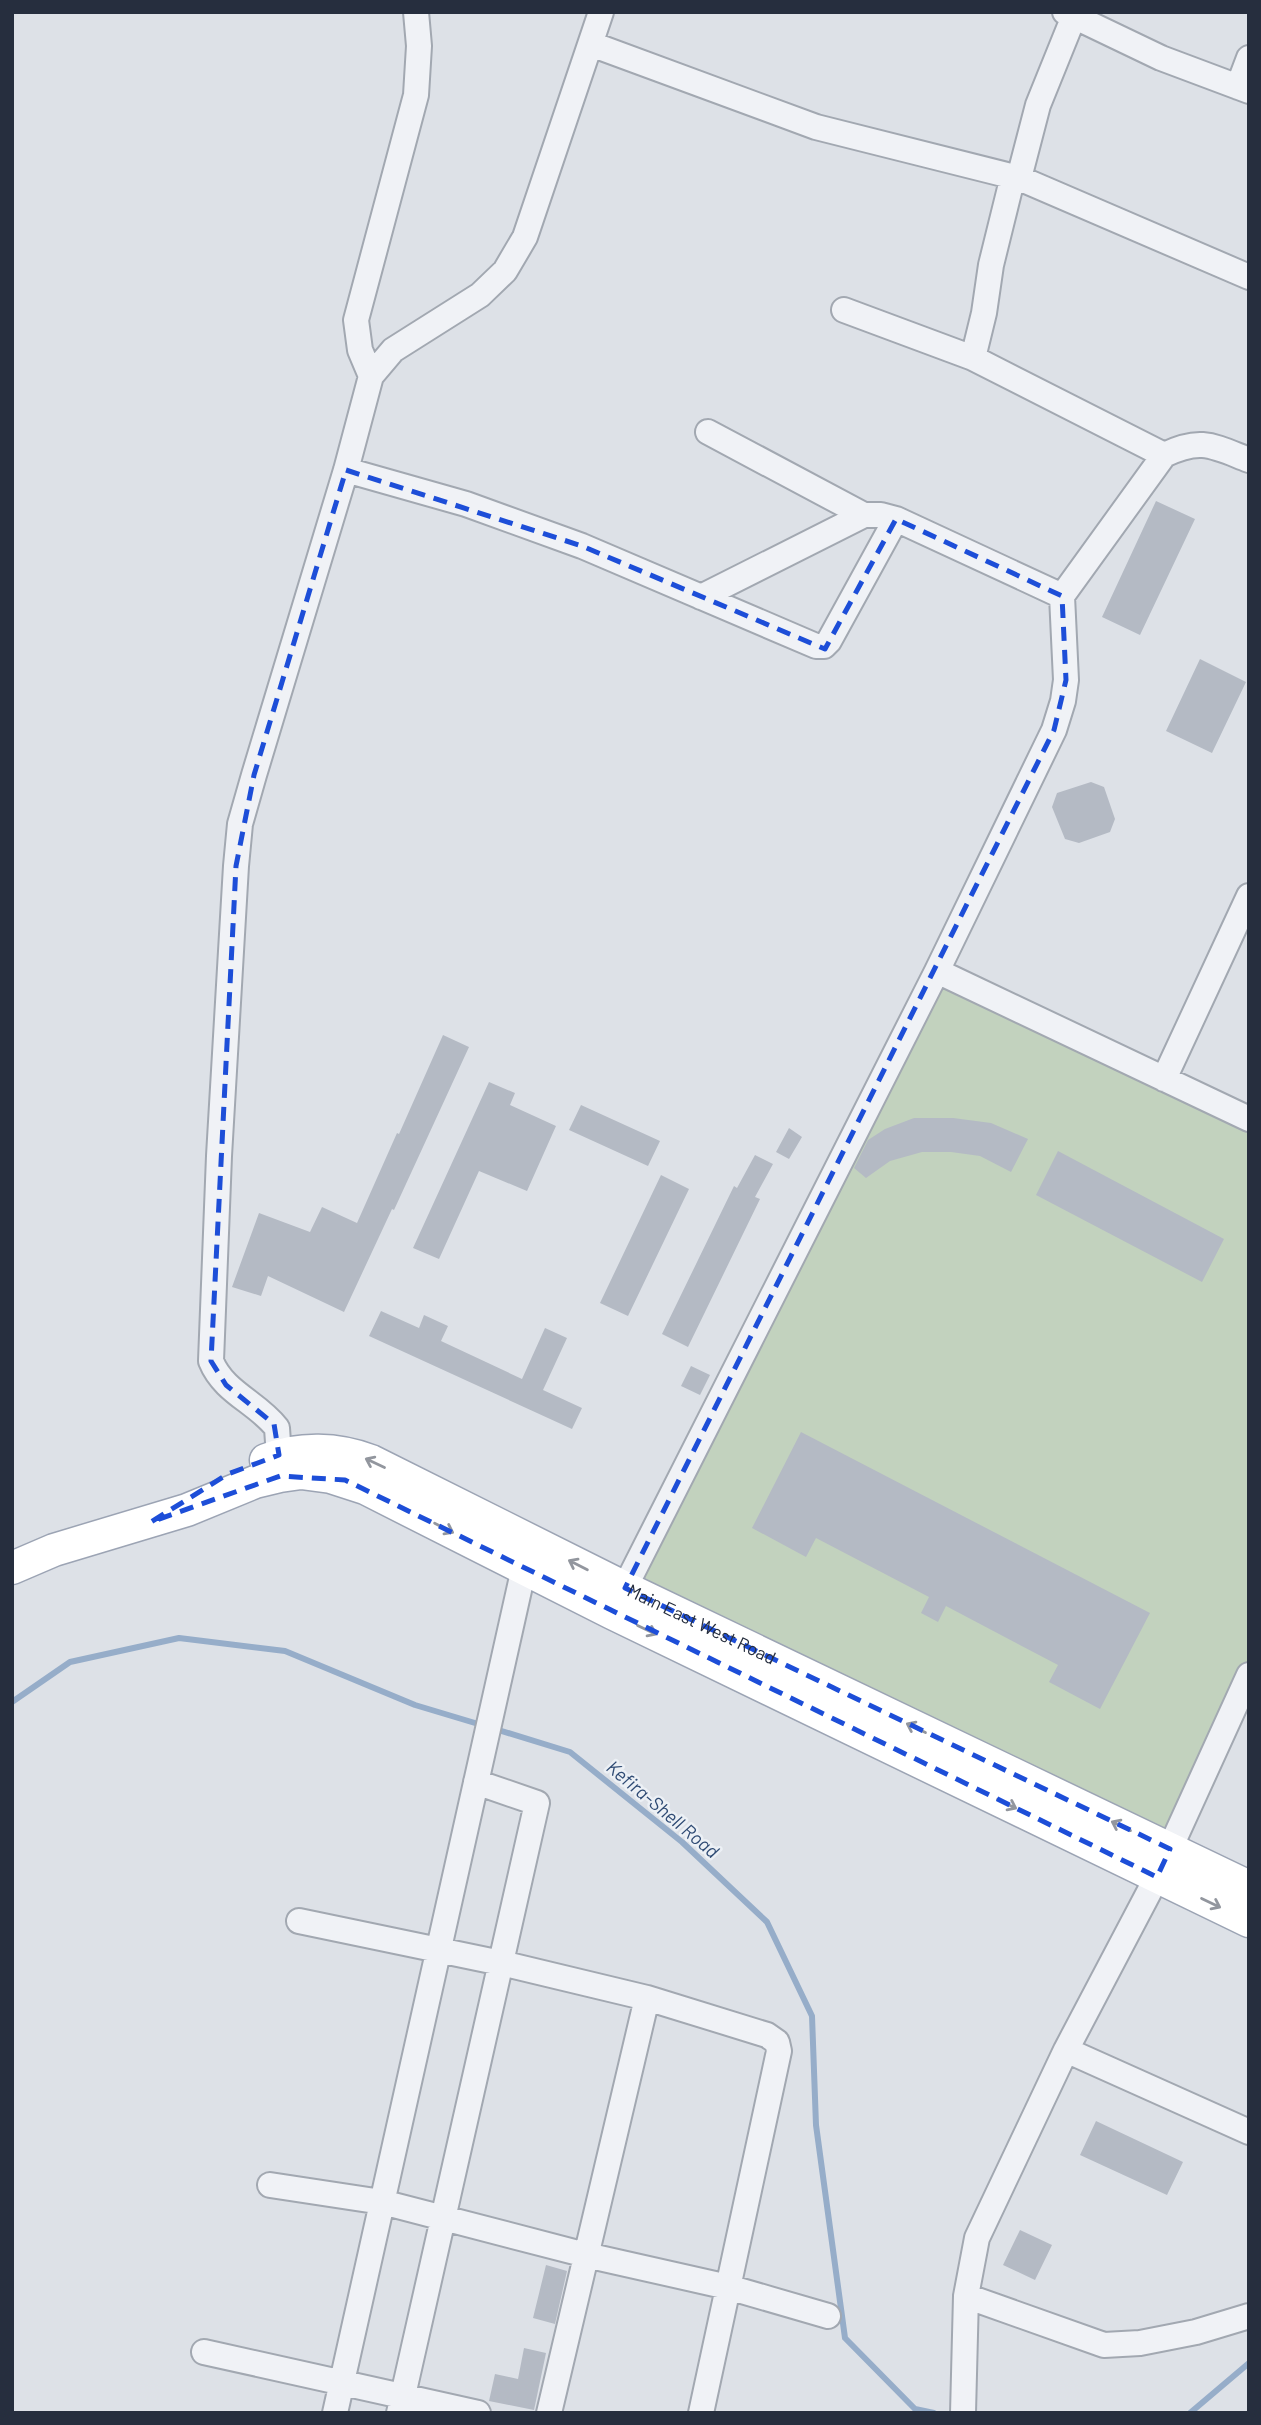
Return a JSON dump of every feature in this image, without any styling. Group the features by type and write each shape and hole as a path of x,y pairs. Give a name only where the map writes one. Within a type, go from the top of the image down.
{"main road":[{"name":"Main East West Road","path":"12,1569 54,1550 151,1522 228,1474 279,1465 310,1451 353,1454 370,1461 530,1556 618,1601 1163,1863 1249,1921"},
{"name":"Main East West Road","path":"1163,1863 1249,1887"}],"street":[{"path":"371,376 360,351 356,320 416,95 419,46 416,12"},
{"path":"279,1465 279,1432 274,1424 226,1385 211,1361 219,1169 240,824 346,470 371,376 393,350 480,295 505,271 525,237 601,12"},
{"path":"973,358 984,313 991,265 1038,105 1070,14 1161,58 1243,89 1249,58"},
{"path":"591,44 816,127 1016,177 1249,277"},
{"path":"844,310 973,358 1164,456"},
{"path":"708,432 864,515"},
{"path":"618,1601 937,971 1054,730 1066,680 1062,596 1164,456 1183,446 1202,444 1249,460"},
{"path":"346,470 466,504 582,545 817,646 824,646 897,519"},
{"path":"701,597 864,515 897,519 1062,596"},
{"path":"1164,1079 1249,896"},
{"path":"937,971 1249,1119"},
{"path":"335,2413 475,1782 530,1556"},
{"path":"963,2413 965,2296 977,2238 1066,2050 1163,1863 1249,1675"},
{"path":"401,2404 537,1803 475,1782"},
{"path":"299,1921 438,1949 647,1998 767,2035 776,2042 779,2051 701,2413"},
{"path":"549,2413 647,1998"},
{"path":"1066,2050 1249,2132"},
{"path":"270,2185 382,2203 586,2255 728,2287 828,2316"},
{"path":"965,2296 1104,2345 1140,2343 1196,2333 1249,2316"},
{"path":"204,2352 342,2382 401,2404 478,2413"}],"highlighted area":[{"path":"346,470 582,546 825,649 896,519 1062,596 1066,680 1054,730 625,1588 1170,1849 1157,1877 345,1480 280,1476 151,1522 228,1474 279,1455 274,1424 226,1385 211,1361 236,866 254,775"}],"green space":[{"path":"937,971 1249,1119 1249,1675 1170,1849 625,1588"}],"building":[{"path":"1156,501 1195,519 1140,635 1102,617"},
{"path":"1200,659 1246,682 1212,753 1166,731"},
{"path":"1091,782 1104,787 1115,819 1110,832 1079,843 1065,839 1052,807 1057,793"},
{"path":"443,1035 469,1047 344,1312 268,1276 261,1296 232,1287 259,1213 310,1232 322,1207 357,1223"},
{"path":"489,1082 515,1093 510,1105 556,1126 527,1191 479,1171 439,1259 413,1248"},
{"path":"581,1105 660,1141 648,1166 569,1130"},
{"path":"914,1118 953,1118 991,1123 1028,1139 1011,1172 980,1156 951,1152 922,1152 890,1161 866,1178 854,1168 868,1140 885,1129"},
{"path":"789,1128 802,1137 789,1159 776,1152"},
{"path":"1058,1151 1224,1239 1202,1282 1036,1195"},
{"path":"755,1155 773,1164 755,1197 760,1199 688,1347 662,1334 734,1186 737,1188"},
{"path":"661,1175 689,1189 628,1316 600,1303"},
{"path":"381,1311 419,1328 424,1315 448,1326 441,1341 522,1379 545,1328 567,1338 543,1390 582,1408 572,1429 369,1336"},
{"path":"691,1366 710,1375 700,1395 681,1386"},
{"path":"801,1432 1150,1613 1100,1709 1049,1682 1058,1665 946,1606 938,1622 921,1613 929,1597 816,1538 806,1557 752,1528"},
{"path":"1096,2121 1183,2162 1167,2195 1080,2155"},
{"path":"1020,2230 1052,2245 1035,2280 1003,2265"},
{"path":"546,2265 567,2271 555,2324 533,2318"},
{"path":"524,2348 546,2353 534,2410 489,2401 495,2374 518,2379"}],"waterway":[{"name":"Kefira-Shell Road","path":"12,1702 70,1662 179,1638 285,1651 415,1705 485,1726"},
{"name":"Kefira-Shell Road","path":"495,1729 570,1752 682,1842 767,1922 812,2016 816,2125 845,2338 915,2409 934,2413"},
{"name":"Kefira-Shell Road","path":"1190,2413 1249,2363"}]}
